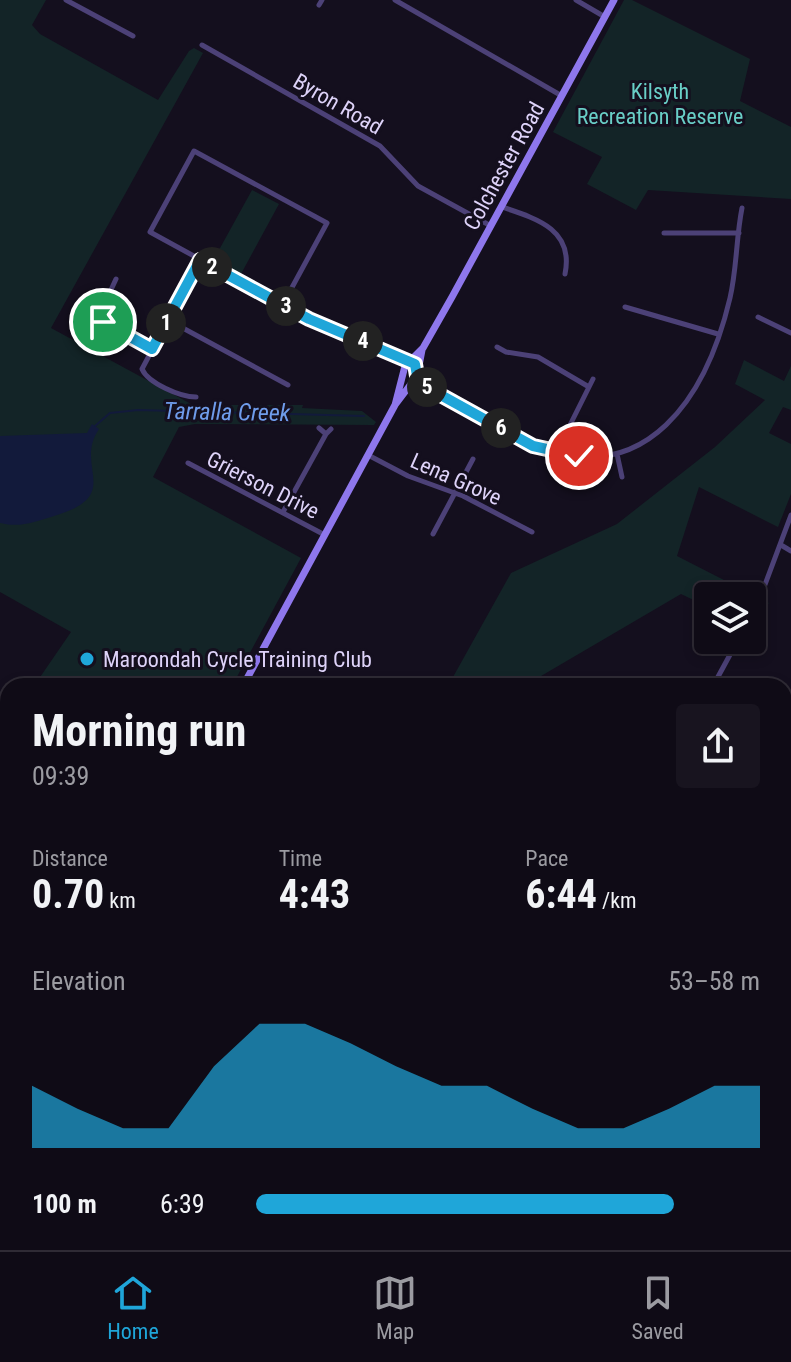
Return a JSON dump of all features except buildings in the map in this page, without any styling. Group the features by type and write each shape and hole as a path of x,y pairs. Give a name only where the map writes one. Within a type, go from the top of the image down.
{"main road":[{"name":"Colchester Road","path":"247,678 423,348 614,0"}],"street":[{"path":"66,0 133,36"},
{"path":"395,0 562,96"},
{"path":"576,0 605,17"},
{"name":"Byron Road","path":"202,45 380,146 418,186 491,226"},
{"path":"283,304 327,223 194,151 150,232 283,304 395,357 428,388 533,446 561,453 617,454 650,439 683,411 702,379 729,301 742,208"},
{"path":"502,207 562,237 568,251 565,274"},
{"path":"664,233 739,233"},
{"path":"196,397 185,397 144,375 143,366 200,260"},
{"path":"116,279 98,318 152,349"},
{"path":"625,307 718,334"},
{"path":"758,317 791,333"},
{"path":"168,320 288,385"},
{"path":"497,347 538,357 589,387"},
{"path":"561,453 593,379"},
{"path":"283,512 328,432 319,428"},
{"path":"617,454 622,477"},
{"name":"Lena Grove","path":"368,455 408,476 455,492 532,532"},
{"path":"433,534 473,459"},
{"name":"Grierson Drive","path":"188,463 323,534"},
{"path":"766,583 791,515"},
{"path":"781,545 791,551"},
{"path":"717,678 730,654"}],"green space":[{"path":"0,0 46,0 32,25 40,34 158,100 189,51 194,48 203,53 51,328 193,405 303,405 302,408 362,411 376,422 374,425 195,424 179,427 153,477 301,558 236,678 39,678 71,632 0,592"},
{"name":"Kilsyth Recreation Reserve","path":"624,0 632,0 750,59 740,101 791,127 791,199 648,190 636,210 587,184 602,157 553,132"},
{"path":"252,190 279,204 241,274 214,259"},
{"path":"744,360 784,381 791,366 791,410 783,407 769,433 791,444 791,494 778,527 699,487 677,556 728,582 694,582 694,600 681,594 538,678 452,678 511,573 617,524 715,447 765,400 735,384"}],"water":[{"path":"92,424 99,429 91,456 93,489 87,499 75,508 34,522 21,525 0,523 0,436 87,433"}],"waterway":[{"name":"Tarralla Creek","path":"95,426 110,413 138,410 364,416"}],"place":[{"name":"Maroondah Cycle Training Club","path":"87,659"}],"route":[{"path":"103,322 152,349 200,260 309,319 415,364 417,376 428,388 533,446 579,456"}]}
